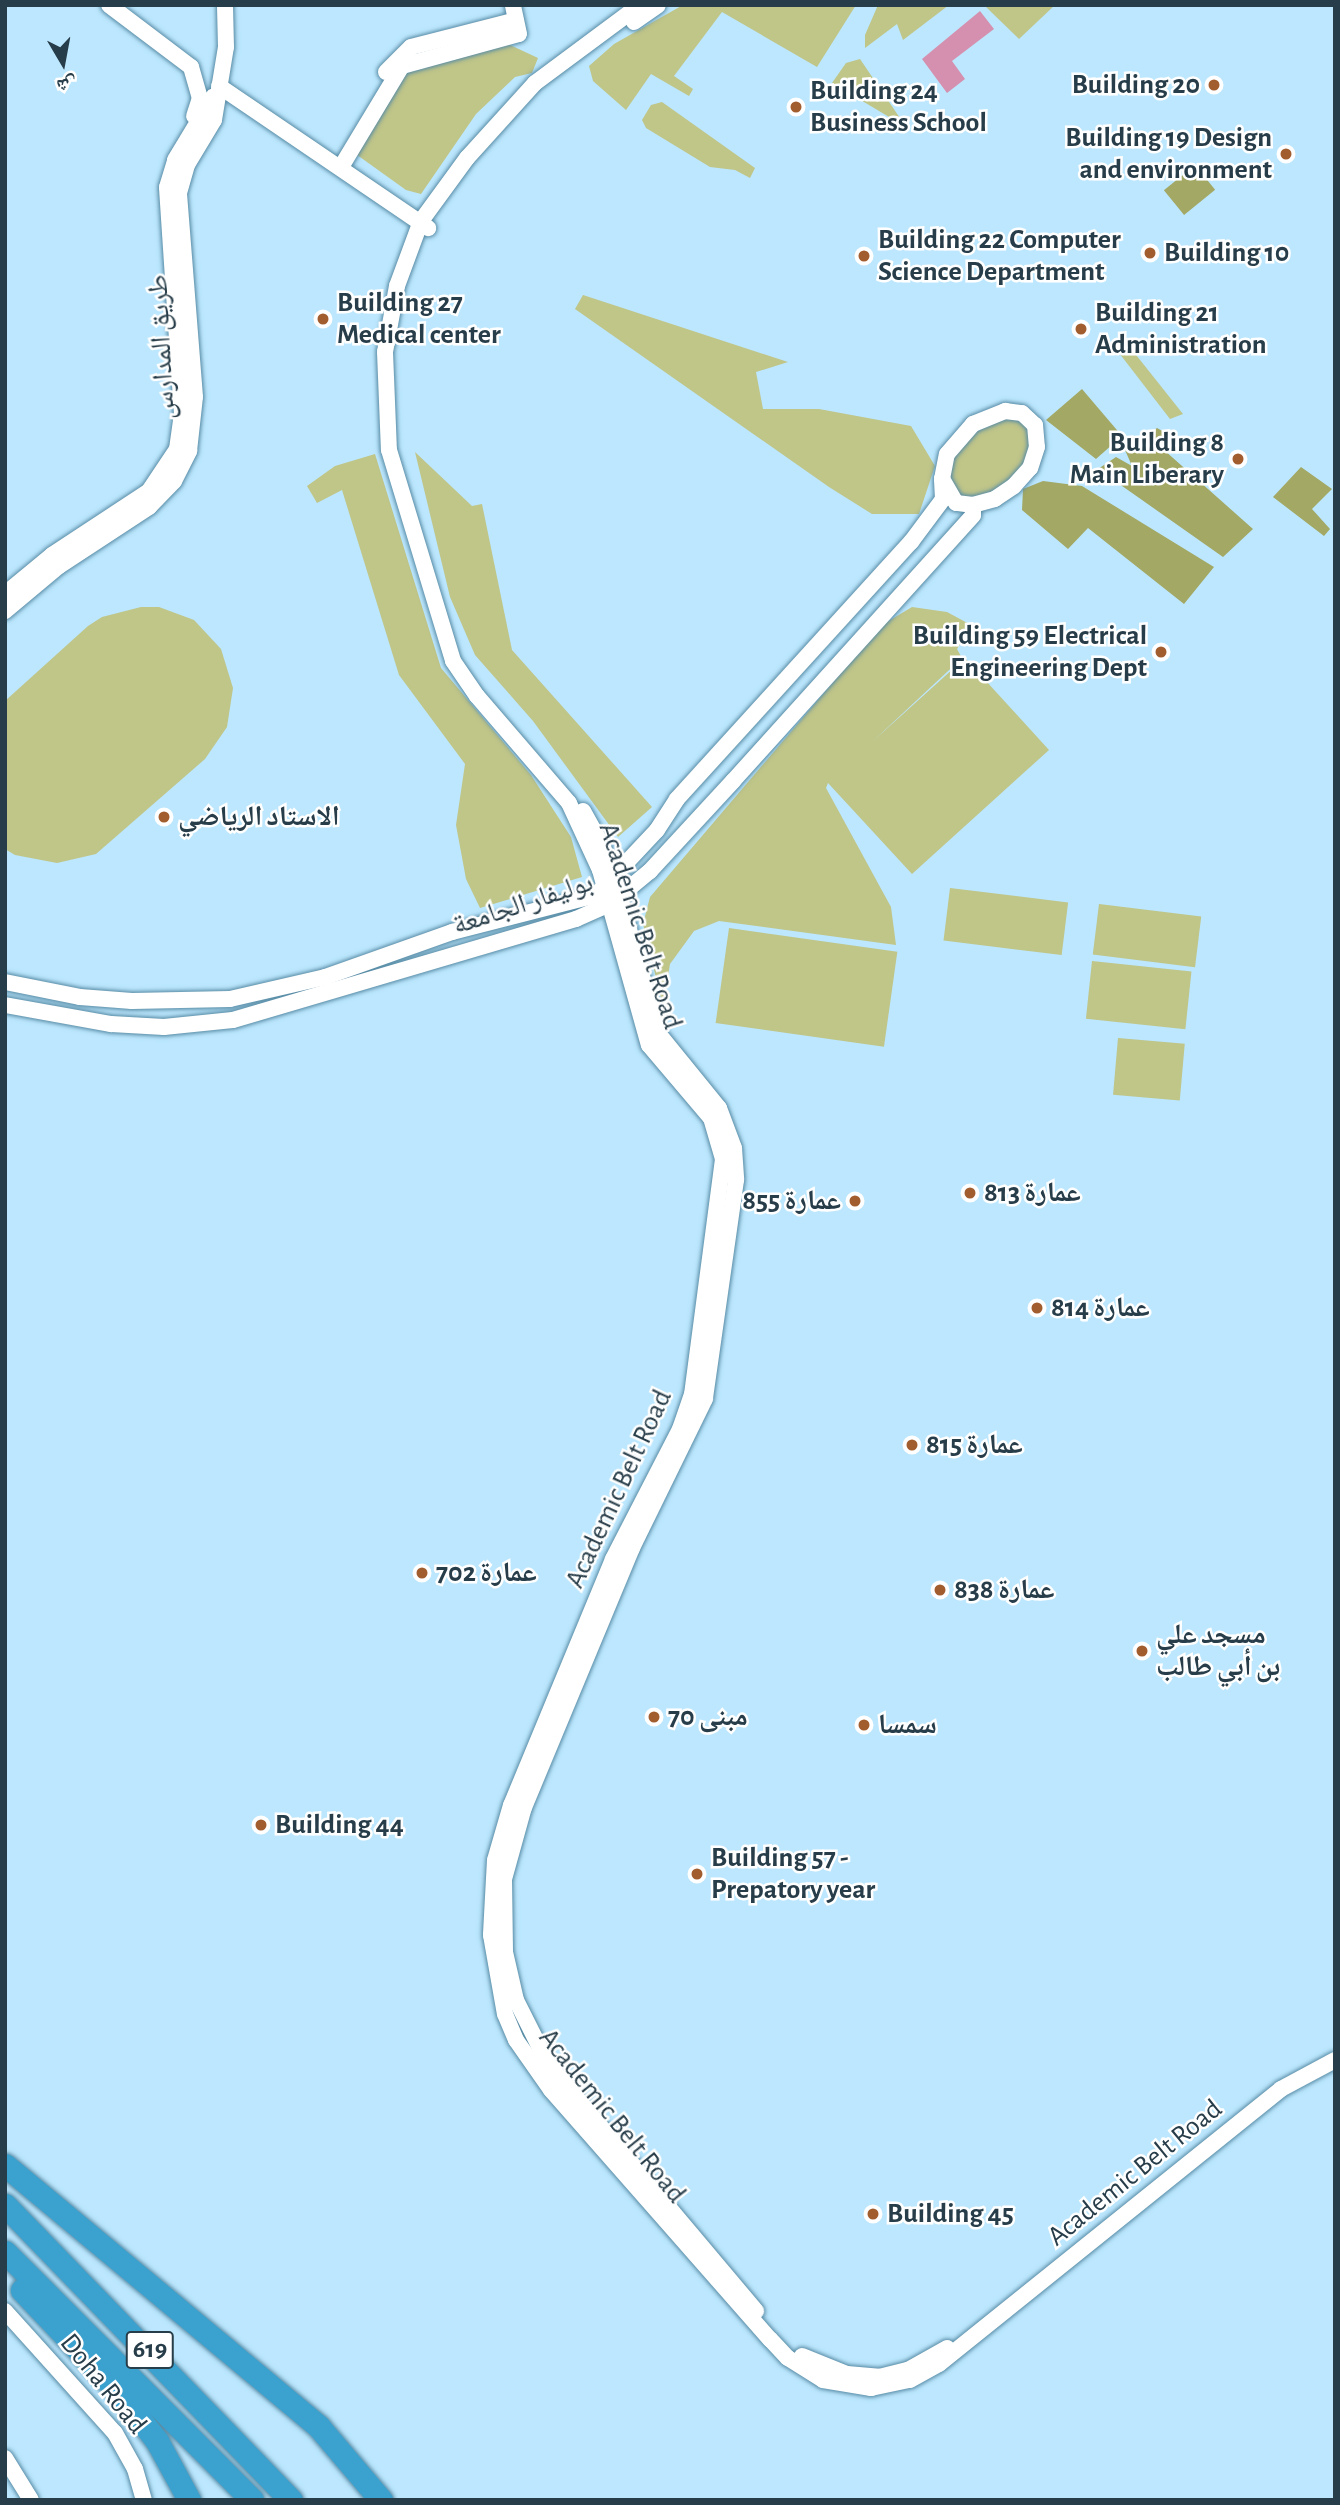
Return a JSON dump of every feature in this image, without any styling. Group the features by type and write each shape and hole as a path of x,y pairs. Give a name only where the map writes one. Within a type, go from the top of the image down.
{"highway":[{"path":"5,2165 319,2427 382,2500"},
{"name":"619","path":"5,2205 258,2461 291,2500"},
{"name":"619","path":"5,2252 252,2500"},
{"path":"5,2273 117,2390 157,2441 189,2500"},
{"path":"258,2461 301,2500"}],"street":[{"path":"5,594 52,555 149,491 177,449 182,414 167,199 169,175 201,98 196,76 183,58 109,5"},
{"name":"طريق المدارس","path":"5,611 59,566 149,507 174,481 189,451 195,397 180,193 187,165 214,120 226,47 225,5"},
{"name":"Academic Belt Road","path":"640,5 587,42 511,106 425,225 397,286 386,352 386,429 405,508 453,661 477,696 569,803 612,892 659,1033 719,1108 732,1139 736,1180 705,1399 622,1570 524,1807 507,1862 503,1929 510,1977 527,2026 548,2064 773,2332 809,2362 847,2374 879,2377 908,2370 950,2346 1289,2075 1335,2053"},
{"name":"Academic Belt Road","path":"425,225 486,142 511,116 542,87 658,5"},
{"path":"337,164 404,51 516,20"},
{"path":"181,150 219,86 425,225"},
{"path":"1005,411 1029,418 1035,425 1037,447 1024,476 995,499 973,505 956,503 943,479 947,454 974,424 1005,411"},
{"name":"بوليفار الجامعة","path":"5,982 106,999 230,999 325,977 452,932 612,892 677,799 925,525 943,499 943,479"},
{"name":"بوليفار الجامعة","path":"5,1005 111,1024 164,1027 233,1020 576,919 612,892 650,871 973,515 973,505"},
{"path":"813,650 813,669 823,673 835,669"},
{"name":"Academic Belt Road","path":"612,892 649,1045 716,1131 723,1159 722,1192 692,1394 612,1559 511,1805 495,1860 491,1934 505,2014 516,2040 593,2139 788,2358 823,2380 871,2388 910,2380 939,2364 1270,2098 1335,2060"},
{"path":"230,999 233,1020"},
{"name":"Doha Road","path":"5,2311 115,2433 135,2469 144,2500"},
{"path":"5,2458 31,2500"}],"green space":[{"path":"683,5 856,5 817,67 722,12 674,76 693,89 689,96 651,74 626,110 593,81 589,66 614,44"},
{"path":"878,5 949,5 903,40 897,24 865,48 865,35"},
{"path":"984,5 1055,5 1019,39"},
{"path":"504,42 538,58 532,73 515,77 476,114 421,194 406,190 353,152 403,70"},
{"path":"860,59 906,127 832,83 846,63"},
{"path":"662,102 755,168 750,178 735,170 710,167 646,128 642,120 651,105"},
{"path":"1195,165 1215,190 1184,215 1164,190"},
{"path":"583,295 788,362 756,372 763,409 819,409 911,426 935,466 919,514 872,514 829,487 575,309"},
{"path":"1125,341 1183,414 1170,419 1116,349"},
{"path":"1082,389 1122,436 1096,459 1046,420"},
{"path":"1005,418 1017,419 1031,431 1028,458 1013,481 983,499 961,498 949,477 955,454 978,431"},
{"path":"1157,428 1173,437 1164,450 1253,529 1223,557 1098,469 1116,457 1132,466 1125,450"},
{"path":"415,452 472,506 482,504 512,650 652,807 618,837 533,721 475,655 450,597"},
{"path":"375,454 441,668 531,775 571,837 582,877 480,908 466,879 456,825 465,764 399,675 342,490 317,503 307,486 335,466"},
{"path":"1301,467 1332,489 1312,509 1330,529 1324,536 1273,497"},
{"path":"1043,481 1082,486 1214,567 1184,604 1088,528 1068,549 1022,510 1023,489"},
{"path":"141,607 159,607 194,620 221,649 233,688 227,727 205,759 96,854 57,863 15,855 5,849 5,701 88,626 102,617"},
{"path":"912,607 947,612 973,626 957,649 962,658 872,742 965,658 1049,750 912,874 828,783 826,788 891,907 896,945 719,921 694,931 670,964 663,1007 643,924 650,897 882,625"},
{"path":"950,888 1068,903 1062,955 944,941"},
{"path":"1099,904 1201,917 1195,967 1093,955"},
{"path":"729,928 897,952 884,1047 716,1023"},
{"path":"1092,961 1191,971 1185,1029 1086,1019"},
{"path":"1118,1038 1185,1044 1180,1101 1113,1095"}],"shaded area":[{"path":"980,11 994,29 952,61 965,79 947,93 922,59"}],"place":[{"name":"Building 20","path":"1214,85"},
{"name":"Building 24 Business School","path":"796,107"},
{"name":"Building 19 Design and environment","path":"1286,154"},
{"name":"Building 10","path":"1150,253"},
{"name":"Building 22 Computer Science Department","path":"864,256"},
{"name":"Building 27 Medical center","path":"323,319"},
{"name":"Building 21 Administration","path":"1081,329"},
{"name":"Building 8 Main Liberary","path":"1238,459"},
{"name":"Building 59 Electrical Engineering Dept","path":"1161,652"},
{"name":"الاستاد الرياضي","path":"164,817"},
{"name":"عمارة 813","path":"970,1193"},
{"name":"عمارة 855","path":"855,1201"},
{"name":"عمارة 814","path":"1037,1308"},
{"name":"عمارة 815","path":"912,1445"},
{"name":"عمارة 702","path":"422,1573"},
{"name":"عمارة 838","path":"940,1590"},
{"name":"مسجد علي بن أبي طالب","path":"1142,1651"},
{"name":"مبنى 70","path":"654,1717"},
{"name":"سمسا","path":"864,1725"},
{"name":"Building 44","path":"261,1825"},
{"name":"Building 57 - Prepatory year","path":"697,1874"},
{"name":"Building 45","path":"873,2214"}]}
